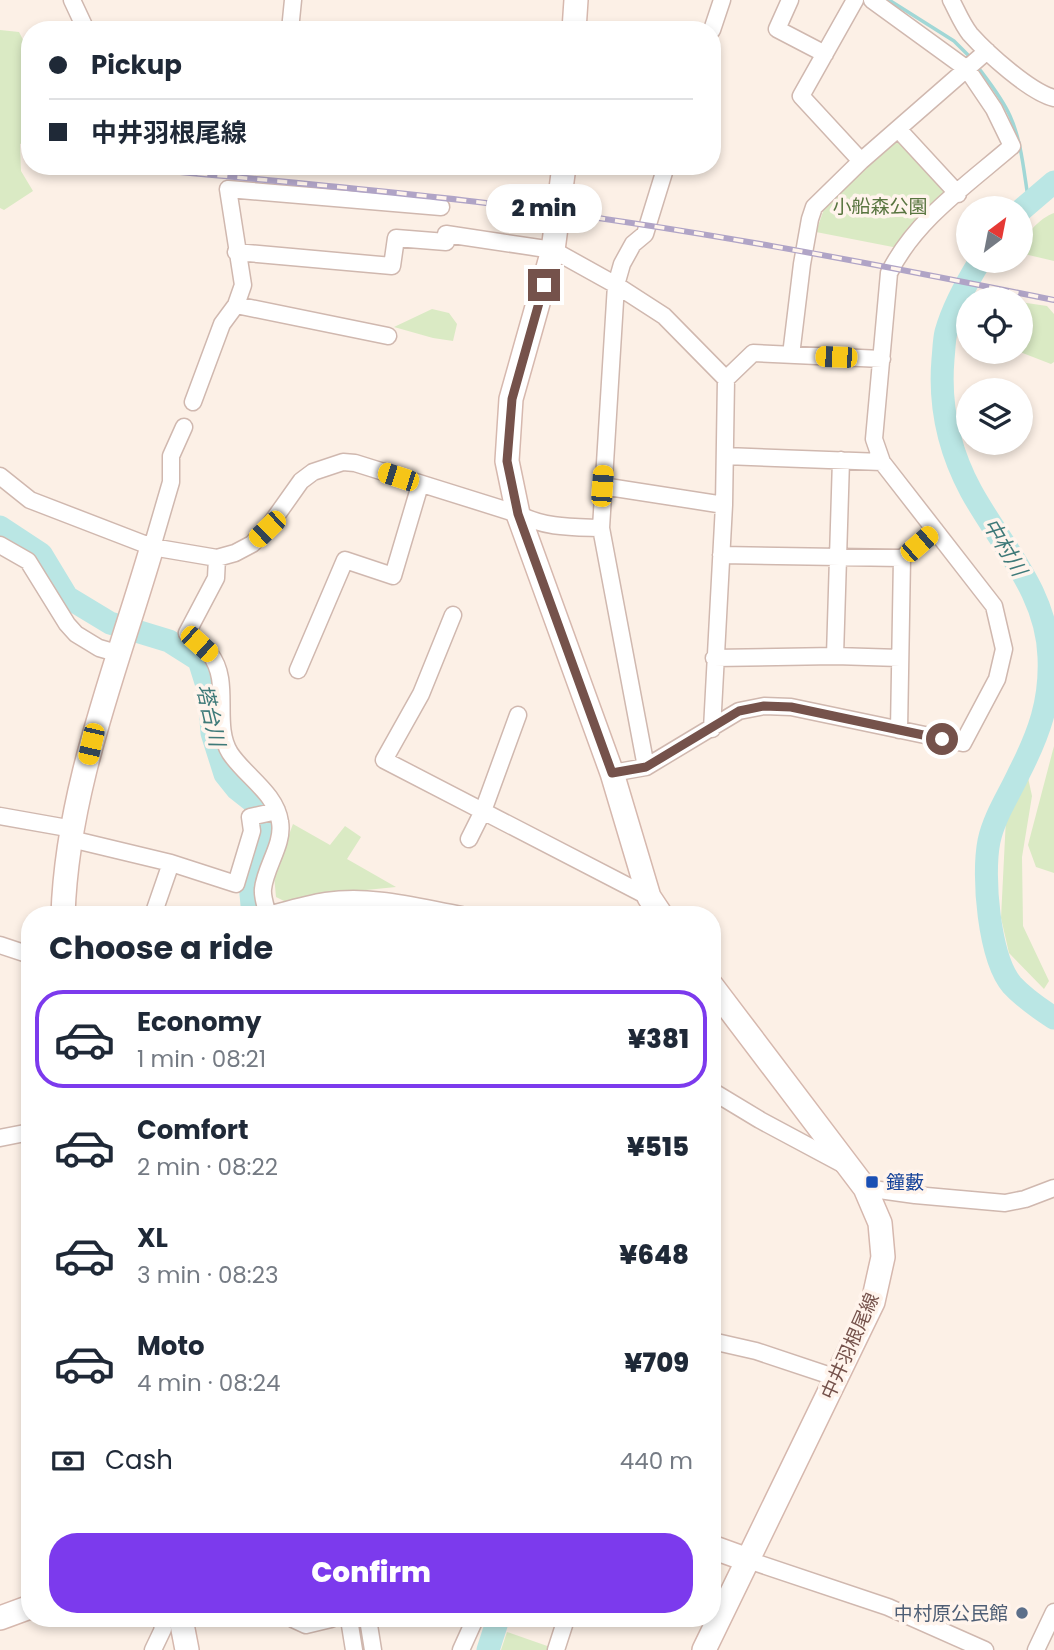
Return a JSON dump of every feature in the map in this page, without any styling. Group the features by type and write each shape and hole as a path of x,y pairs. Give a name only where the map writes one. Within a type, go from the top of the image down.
{"main road":[{"path":"575,21 576,0"},
{"path":"563,175 553,250 512,399 507,461 518,514 612,773 655,906"},
{"path":"64,906 72,834 91,744 152,547"},
{"name":"中井羽根尾線","path":"721,998 865,1188 880,1223 883,1257 873,1302 721,1615"},
{"path":"721,1550 748,1560"},
{"path":"0,1618 21,1610"},
{"path":"183,1627 187,1650"},
{"name":"中井羽根尾線","path":"704,1650 715,1627"}],"street":[{"path":"72,0 82,21"},
{"path":"291,21 293,0"},
{"path":"715,21 722,0"},
{"path":"790,0 777,29 825,54"},
{"path":"855,0 801,96 861,161"},
{"path":"612,773 646,767 739,711 764,706 791,707 963,743 997,678 1004,649 994,606 882,462 874,439 889,273 915,231 1012,146 994,109 967,69 872,0"},
{"path":"951,0 968,32 984,54 1033,89 1052,98"},
{"path":"791,355 810,219 814,207 861,161 984,54"},
{"path":"898,129 957,194"},
{"path":"646,767 601,528 602,486 616,285 622,264 634,244 645,234 663,175"},
{"path":"193,402 222,324 236,304 243,285 236,252 229,189 441,207"},
{"path":"236,252 392,266 396,238 446,238 553,250 616,285 664,316 726,379"},
{"path":"236,304 387,337"},
{"path":"712,729 726,379 752,353 882,359"},
{"path":"152,547 171,482 171,456 184,427"},
{"path":"725,456 882,462"},
{"path":"835,656 841,460"},
{"path":"0,476 30,500 152,547 217,558 252,544 267,529 301,481 313,472 343,462 355,463 518,514 534,522 558,527 601,528"},
{"path":"298,670 345,561 393,576 420,485"},
{"path":"602,486 723,505"},
{"path":"721,555 902,558 935,530"},
{"path":"0,545 27,561 66,624 76,634 99,648 121,650"},
{"path":"217,558 216,578 187,633 211,655 218,668 224,736 229,752 258,783 281,822 280,835 263,891 266,906"},
{"path":"899,730 902,558"},
{"path":"453,615 421,694 384,760 655,906"},
{"path":"714,658 900,658"},
{"path":"469,839 483,811 518,715"},
{"path":"0,817 72,834 236,884 252,831 250,817 276,811"},
{"path":"156,906 171,863"},
{"path":"305,906 354,898 379,899 415,906"},
{"path":"0,945 21,951"},
{"path":"721,1096 849,1168"},
{"path":"0,1138 21,1134"},
{"path":"865,1188 1005,1203 1054,1188"},
{"path":"721,1343 756,1351 837,1378"},
{"path":"748,1560 888,1607 985,1650"},
{"path":"1036,1650 1054,1612"},
{"path":"153,1650 163,1627"},
{"path":"350,1627 354,1650"},
{"path":"369,1627 373,1650"},
{"path":"461,1650 471,1627"},
{"path":"556,1650 563,1627"}],"green space":[{"path":"0,30 19,32 21,36 21,175 33,191 4,210 0,208"},
{"name":"小船森公園","path":"900,138 947,192 898,248 816,232 825,206"},
{"path":"1054,213 1054,261 1033,256 1033,228"},
{"path":"1033,304 1047,306 1054,314 1054,362 1051,364 1033,357"},
{"path":"432,309 449,313 457,324 453,341 394,327"},
{"path":"1054,746 1054,873 1036,867 1028,845"},
{"path":"1027,773 1032,796 1022,857 1023,926 1049,981 1044,989 1009,953 1001,918 1006,818 1014,794"},
{"path":"293,824 330,845 345,826 361,837 347,859 396,887 288,903 276,897 274,875"},
{"path":"507,1632 553,1648 501,1650"}],"waterway":[{"path":"889,0 954,41 972,59"},
{"path":"977,66 995,90 1014,126 1028,196"},
{"name":"中村川","path":"1033,200 1054,182"},
{"name":"中村川","path":"973,273 952,313 946,332 942,376 947,427 951,444 971,491 1031,590 1046,633 1049,657 1046,703 1038,731 991,832 986,874 989,916 998,956 1012,985 1054,1018"},
{"name":"塔台川","path":"0,527 41,554 67,597 110,623 169,641 199,660 209,692 212,733 225,774 237,789 256,804 265,827 250,884 252,906"},
{"name":"塔台川","path":"488,1650 495,1627"}],"railway":[{"path":"210,175 558,212 771,246 1054,300"}],"place":[{"name":"鐘藪","path":"872,1182"},
{"name":"中村原公民館","path":"1022,1613"}],"route":[{"path":"544,285 512,399 507,461 518,514 612,773 646,767 739,711 764,706 791,707 942,739"}]}
